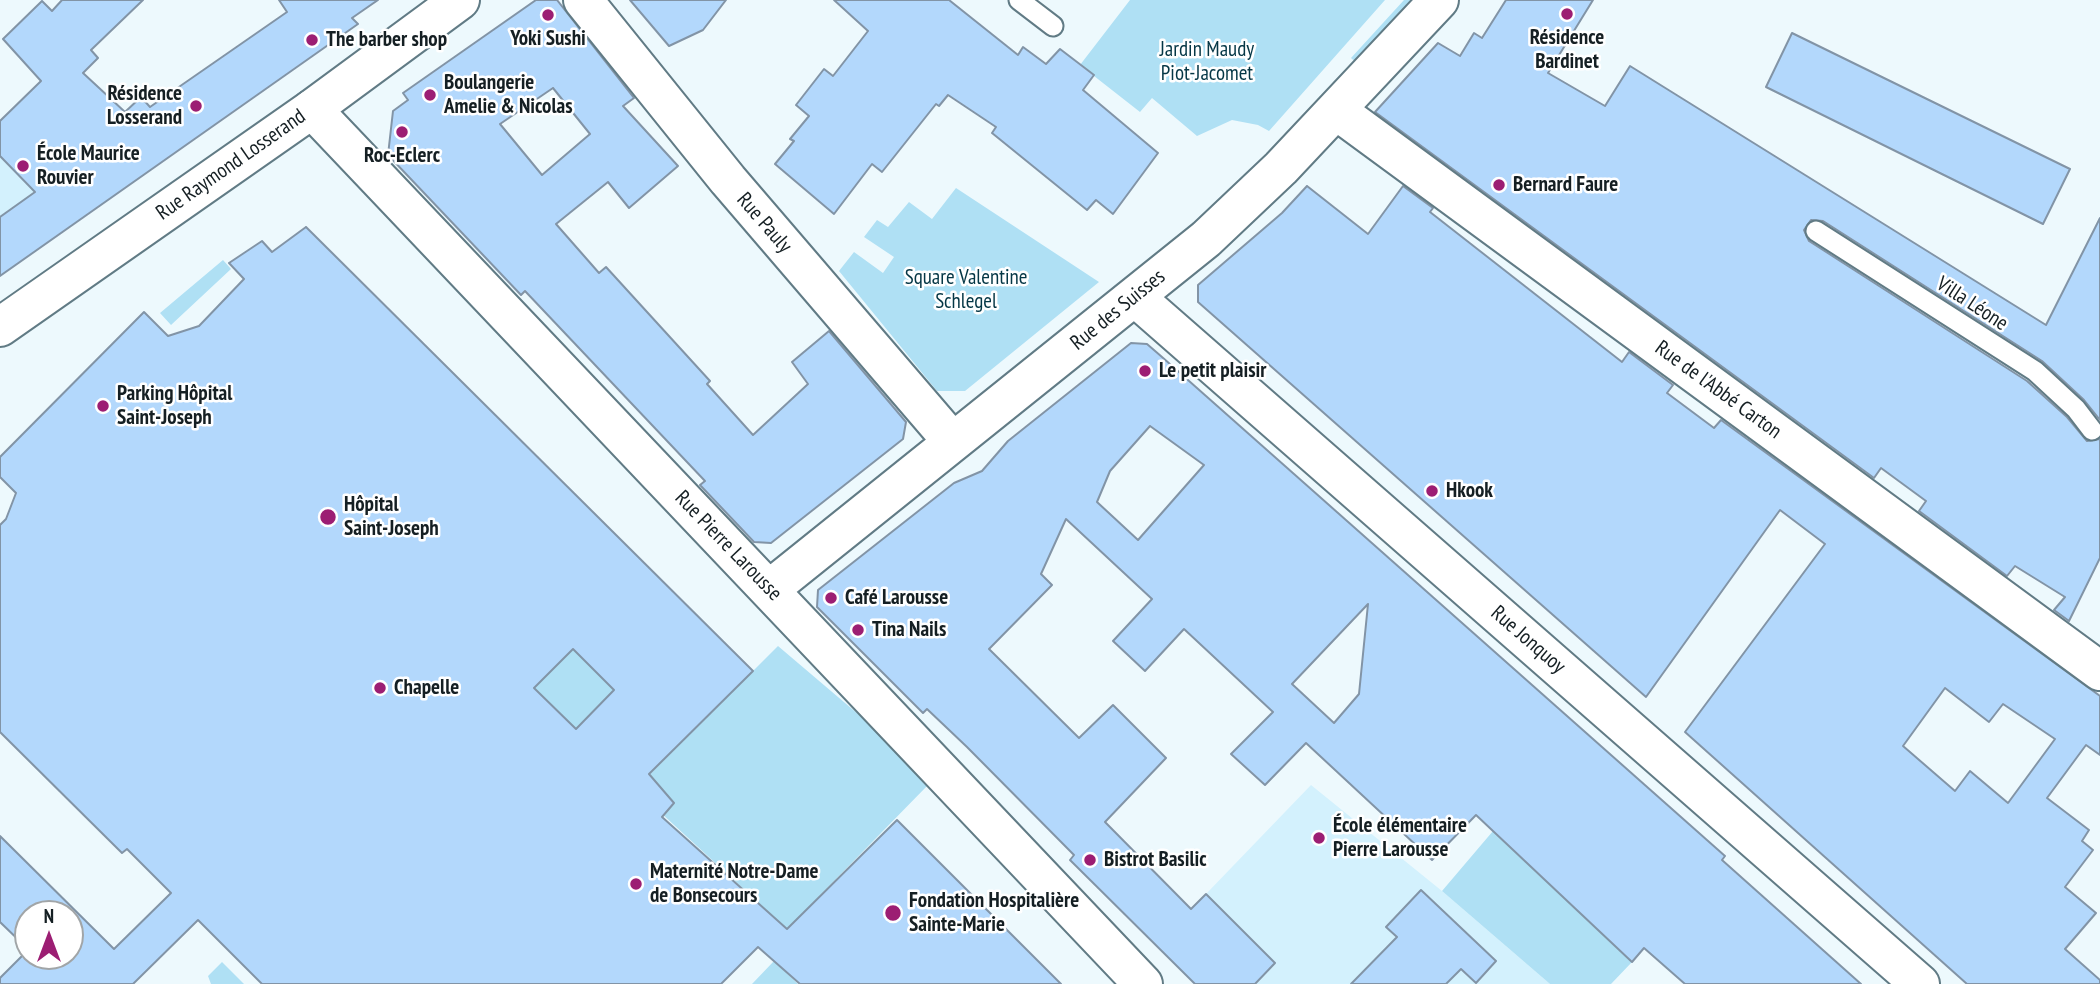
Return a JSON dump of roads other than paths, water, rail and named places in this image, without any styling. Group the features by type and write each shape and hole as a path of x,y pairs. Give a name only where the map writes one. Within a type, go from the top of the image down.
{"street":[{"name":"Rue Raymond Losserand","path":"0,327 312,109 460,0"},
{"name":"Rue Pauly","path":"583,0 728,180 952,441"},
{"name":"Rue des Suisses","path":"770,589 1206,239 1281,168 1439,0"},
{"name":"Rue Pierre Larousse","path":"312,109 770,589 872,702 1143,984"},
{"name":"Rue de l'Abbé Carton","path":"1336,110 2095,653"},
{"name":"Rue Jonquoy","path":"1135,297 1920,984"}],"lane":[{"path":"1019,0 1053,26"},
{"name":"Villa Léone","path":"1816,231 2035,371 2076,409 2092,430"}],"place":[{"name":"Résidence Bardinet","path":"1567,14"},
{"name":"Yoki Sushi","path":"548,15"},
{"name":"The barber shop","path":"312,40"},
{"name":"Boulangerie Amelie & Nicolas","path":"430,95"},
{"name":"Résidence Losserand","path":"196,106"},
{"name":"Roc-Eclerc","path":"402,132"},
{"name":"École Maurice Rouvier","path":"23,166"},
{"name":"Bernard Faure","path":"1499,185"},
{"name":"Le petit plaisir","path":"1145,371"},
{"name":"Parking Hôpital Saint-Joseph","path":"103,406"},
{"name":"Hkook","path":"1432,491"},
{"name":"Hôpital Saint-Joseph","path":"328,517"},
{"name":"Café Larousse","path":"831,598"},
{"name":"Tina Nails","path":"858,630"},
{"name":"Chapelle","path":"380,688"},
{"name":"École élémentaire Pierre Larousse","path":"1319,838"},
{"name":"Bistrot Basilic","path":"1090,860"},
{"name":"Maternité Notre-Dame de Bonsecours","path":"636,884"},
{"name":"Fondation Hospitalière Sainte-Marie","path":"893,913"}],"park label":[{"name":"Jardin Maudy Piot-Jacomet","path":"1207,62"},
{"name":"Square Valentine Schlegel","path":"966,290"}]}
